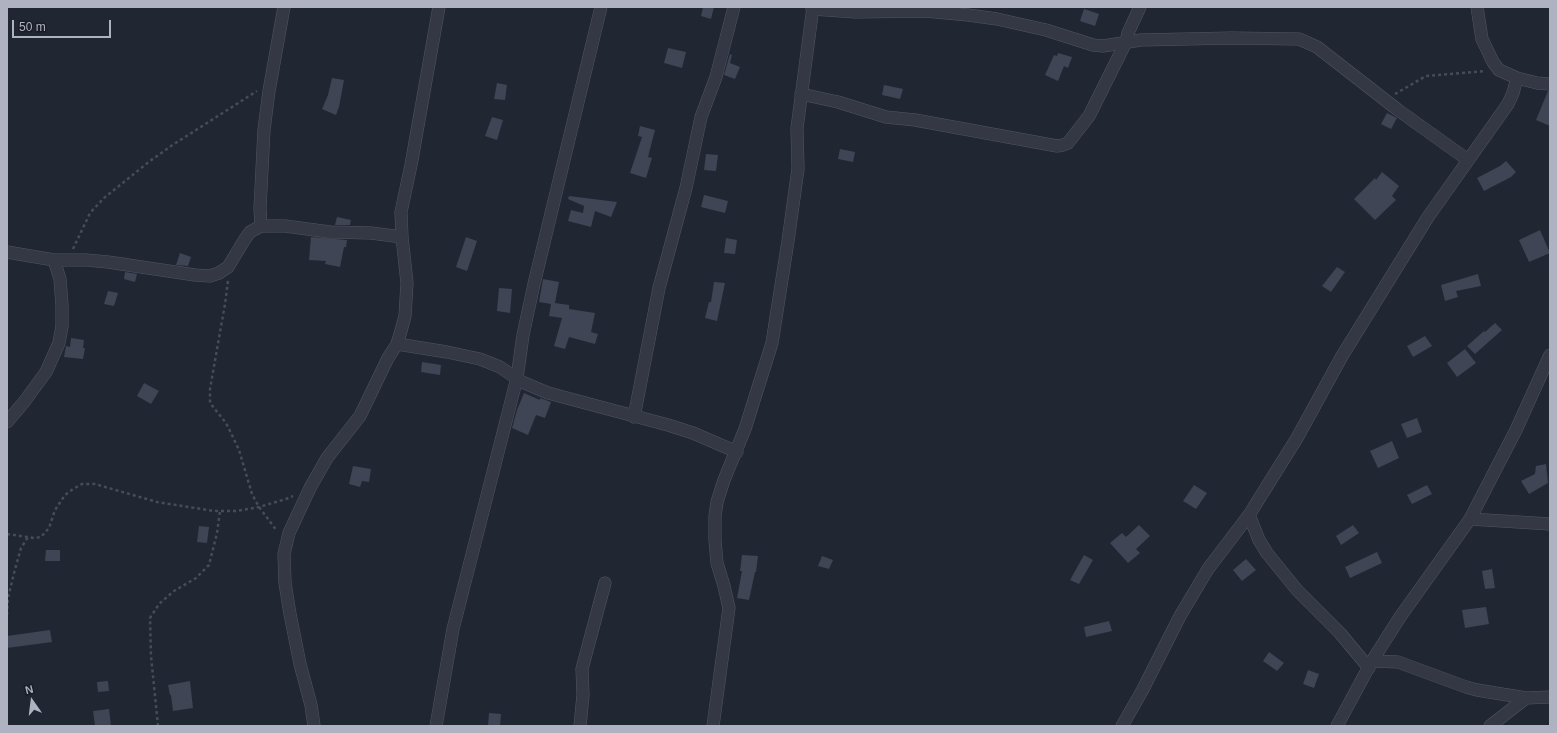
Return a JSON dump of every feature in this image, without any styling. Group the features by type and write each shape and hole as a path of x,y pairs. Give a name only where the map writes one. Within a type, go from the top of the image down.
{"street":[{"path":"261,226 260,208 264,130 270,82 284,7"},
{"path":"314,726 311,705 300,664 285,583 284,554 286,543 310,488 328,458 360,416 388,358 397,344 405,316 406,270 401,212 413,157 439,7"},
{"path":"436,726 453,629 517,378 523,335 531,299 600,7"},
{"path":"634,417 659,288 683,202 701,117 716,77 734,7"},
{"path":"801,94 838,102 886,117 915,120 1061,146 1068,142 1089,116 1126,42 1128,33 1140,7"},
{"path":"1477,7 1482,39 1492,62 1499,70 1516,78 1537,83 1550,84"},
{"path":"712,726 729,608 717,563 715,516 717,502 724,480 737,452 748,422 772,343 798,169 797,128 812,8 856,12 938,11 997,19 1046,30 1093,45 1112,45 1141,40 1231,38 1299,39 1317,47 1384,100 1468,160"},
{"path":"1122,726 1184,609 1208,569 1249,515 1297,438 1342,356 1428,217 1508,104 1513,92 1516,78"},
{"path":"7,252 60,260 108,262 210,276 219,273 228,267 248,235 261,226 285,226 330,232 371,233 402,237"},
{"path":"7,422 46,372 59,343 62,326 60,260"},
{"path":"397,344 480,359 500,367 526,384 548,393 668,425 693,433 737,452"},
{"path":"1337,726 1371,664 1400,617 1470,519 1516,430 1550,355"},
{"path":"1249,515 1259,540 1267,553 1297,590 1371,664 1398,662 1466,687 1526,698 1550,697"},
{"path":"1470,519 1550,524"},
{"path":"580,726 583,695 582,669 605,584"},
{"path":"1490,726 1526,698"}],"path":[{"path":"1384,100 1426,76 1499,70"},
{"path":"60,260 75,246 90,213 104,198 171,146 201,126 226,112 270,82"},
{"path":"228,267 225,304 210,389 210,400 213,407 226,423 239,450 252,494 259,507 286,543"},
{"path":"7,534 41,537 49,528 59,503 64,495 82,484 95,484 157,502 220,511 236,511 259,507 286,499 310,488"},
{"path":"158,726 151,656 150,618 159,604 196,578 210,565 220,511"},
{"path":"7,615 8,598 14,573 22,548 28,537"}],"building":[{"path":"703,7 714,7 711,19 701,16"},
{"path":"1084,9 1099,14 1095,26 1080,21"},
{"path":"668,48 686,52 682,68 664,63"},
{"path":"1058,53 1072,57 1068,68 1064,66 1058,81 1045,75 1054,55 1057,56"},
{"path":"730,54 732,55 730,63 740,67 735,79 724,75"},
{"path":"332,78 344,80 336,115 322,109 328,95"},
{"path":"497,83 507,85 505,100 494,99"},
{"path":"884,85 903,89 900,99 882,95"},
{"path":"1548,91 1550,91 1550,126 1536,120"},
{"path":"1387,113 1397,118 1391,129 1381,124"},
{"path":"492,117 503,120 497,140 485,136"},
{"path":"640,126 655,130 648,157 652,158 646,178 630,173 642,137 638,136"},
{"path":"840,149 855,152 853,162 838,159"},
{"path":"706,154 718,155 716,171 704,170"},
{"path":"1506,161 1516,172 1511,177 1484,191 1477,178 1500,166"},
{"path":"1382,172 1399,186 1392,196 1396,200 1375,220 1354,199 1375,178 1376,180"},
{"path":"704,195 728,201 725,213 701,207"},
{"path":"569,196 617,202 611,217 595,211 591,227 568,221 571,210 583,213 584,206 568,199"},
{"path":"337,217 351,220 350,225 335,225"},
{"path":"1540,230 1550,253 1529,262 1519,240"},
{"path":"311,237 347,240 340,267 325,264 326,261 309,260"},
{"path":"466,237 477,241 467,271 456,267"},
{"path":"726,238 737,240 735,254 724,253"},
{"path":"180,253 191,257 188,266 176,265"},
{"path":"1337,267 1345,272 1331,292 1322,286"},
{"path":"125,272 137,274 135,282 124,279"},
{"path":"1478,274 1481,286 1456,291 1458,297 1445,301 1441,285"},
{"path":"543,279 559,282 555,303 569,305 569,309 595,313 591,332 598,334 595,344 569,337 565,349 554,346 562,318 549,316 551,304 539,302"},
{"path":"714,282 725,283 717,321 705,318 709,302 711,302"},
{"path":"499,288 512,289 510,313 497,311"},
{"path":"108,291 118,293 114,306 104,304"},
{"path":"1495,323 1502,330 1475,354 1467,346"},
{"path":"1425,336 1432,346 1413,357 1407,346"},
{"path":"71,338 84,340 83,348 85,348 83,359 64,357 66,346 70,347"},
{"path":"1465,349 1476,363 1457,377 1447,363"},
{"path":"422,362 441,365 440,375 421,372"},
{"path":"144,383 159,391 151,404 137,396"},
{"path":"524,393 540,400 540,398 551,402 545,418 536,415 528,435 512,428"},
{"path":"1417,418 1422,432 1407,438 1401,424"},
{"path":"1392,441 1399,458 1378,468 1370,451"},
{"path":"1546,464 1548,483 1529,494 1521,481 1535,474 1536,466"},
{"path":"353,466 371,469 369,482 362,481 360,487 349,484"},
{"path":"1194,485 1207,493 1196,509 1183,501"},
{"path":"1427,485 1432,494 1412,504 1407,495"},
{"path":"1139,525 1150,536 1136,549 1140,553 1128,563 1110,543 1122,533 1126,537"},
{"path":"1353,525 1359,533 1341,545 1336,536"},
{"path":"199,526 209,527 207,543 197,542"},
{"path":"46,550 60,550 60,561 45,561"},
{"path":"1377,552 1382,563 1350,578 1345,567"},
{"path":"742,555 758,556 756,572 749,600 737,598 742,571 740,571"},
{"path":"1084,555 1093,560 1079,584 1070,580"},
{"path":"822,556 833,560 829,569 818,566"},
{"path":"1246,559 1256,570 1242,581 1233,570"},
{"path":"1492,569 1495,588 1485,589 1482,571"},
{"path":"1486,607 1489,624 1465,628 1462,610"},
{"path":"1109,621 1112,631 1086,637 1084,627"},
{"path":"50,630 52,642 7,648 7,636"},
{"path":"1269,652 1284,663 1277,671 1263,661"},
{"path":"1308,670 1319,674 1314,688 1303,684"},
{"path":"108,681 109,691 98,692 97,682"},
{"path":"190,681 193,708 173,711 168,685"},
{"path":"109,709 111,726 95,726 93,711"},
{"path":"489,713 501,714 500,726 488,726"}]}
